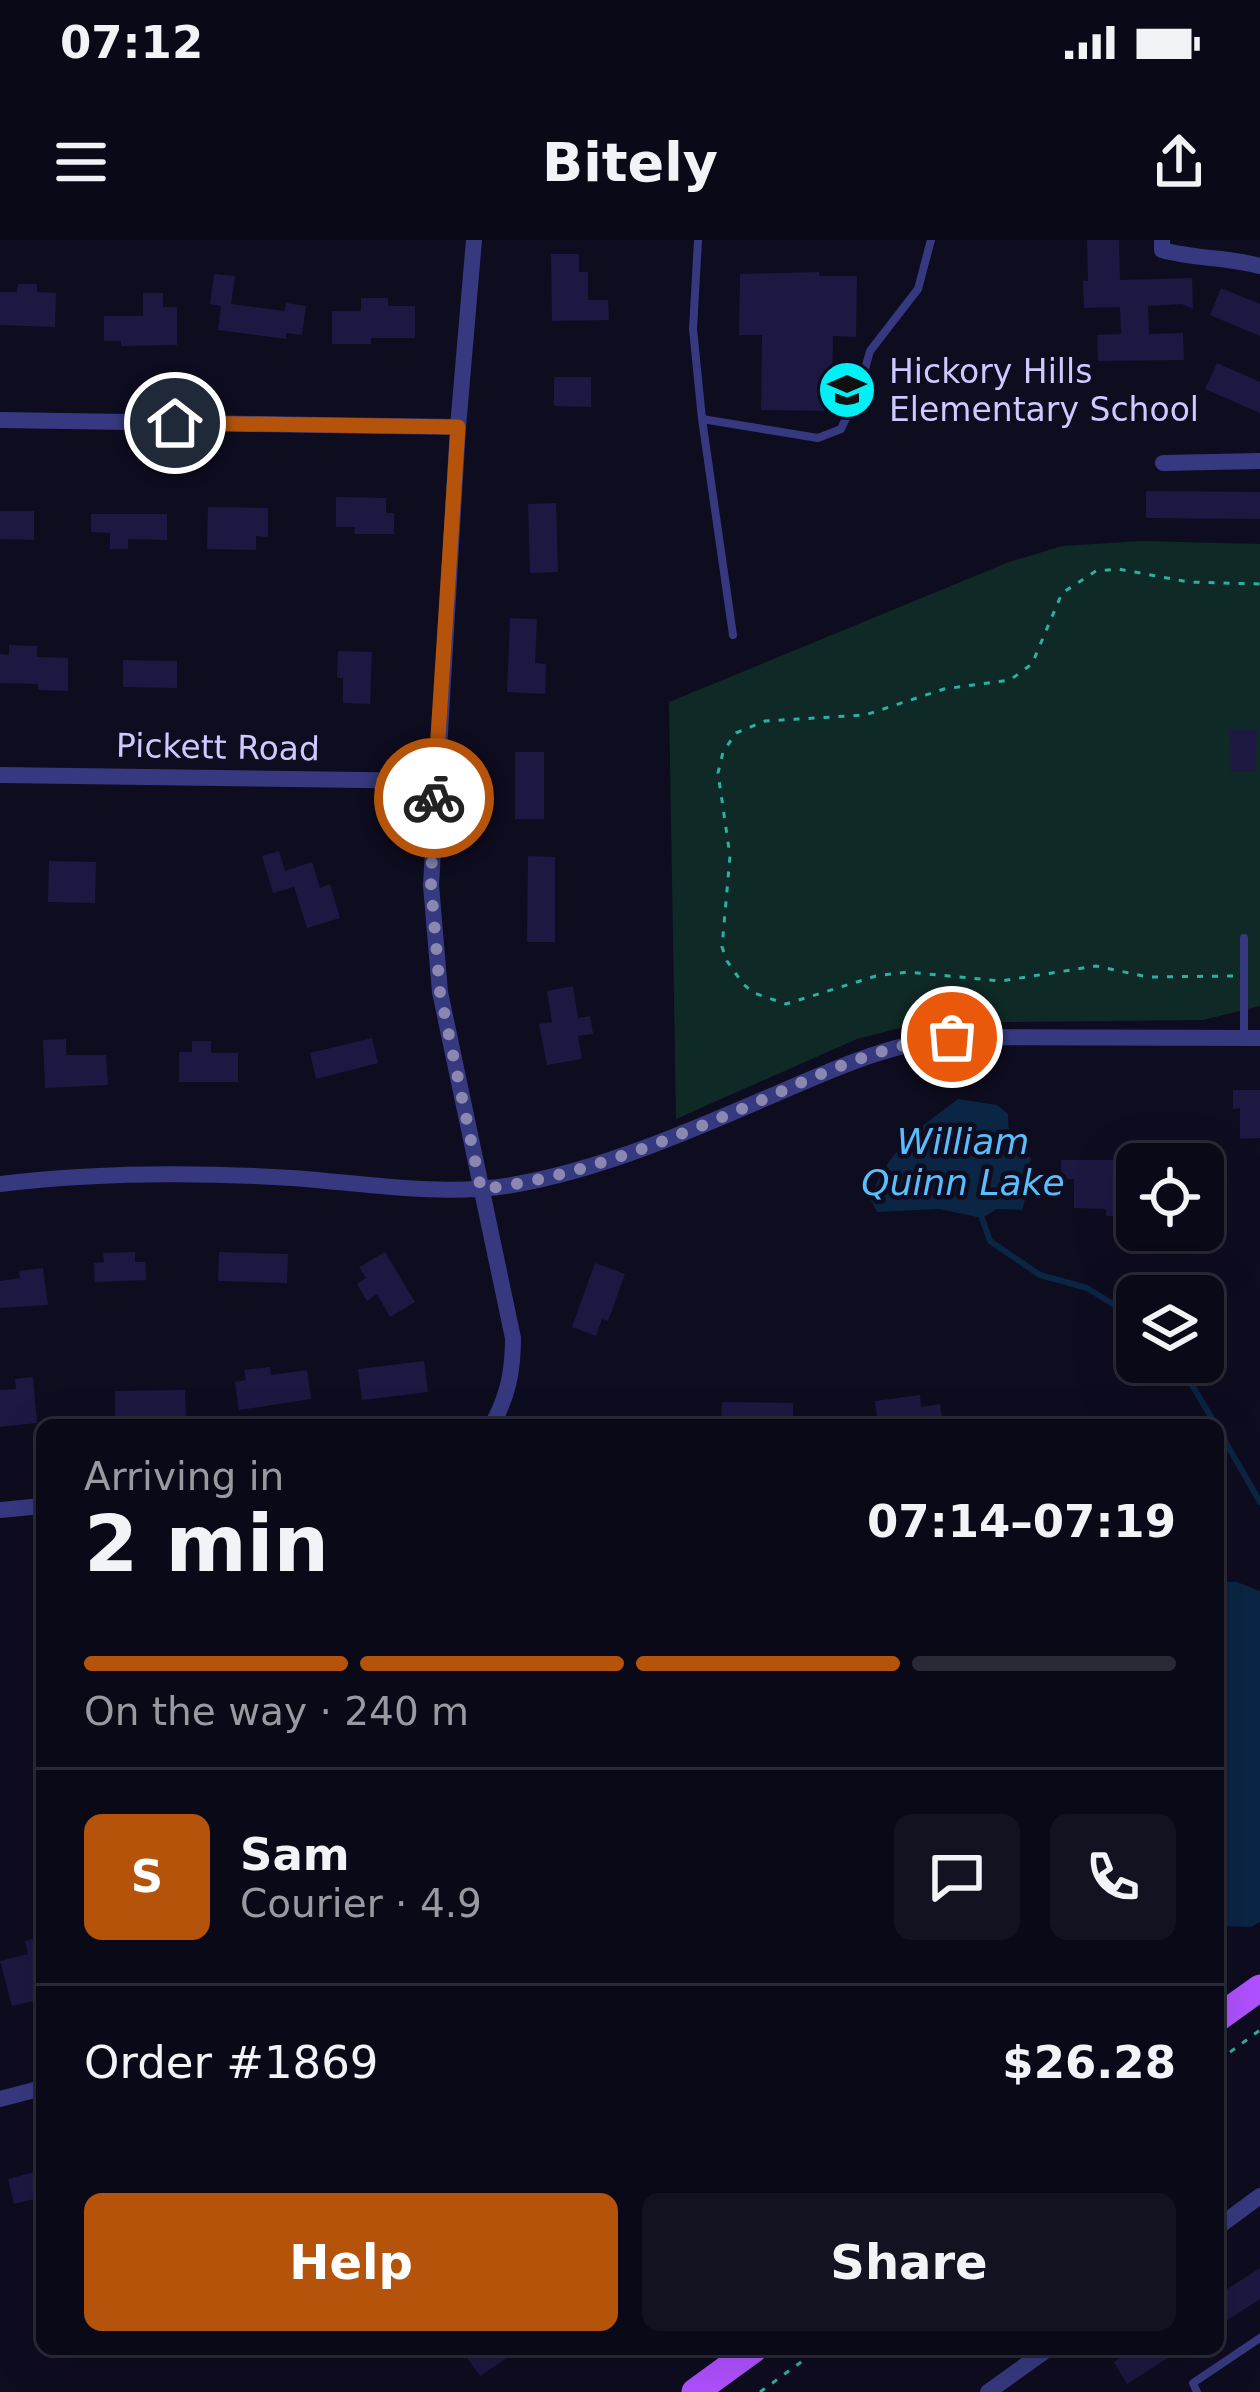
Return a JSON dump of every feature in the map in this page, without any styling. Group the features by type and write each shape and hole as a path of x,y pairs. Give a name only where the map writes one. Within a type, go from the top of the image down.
{"main road":[{"path":"1224,2015 1257,1998"},
{"path":"694,2392 746,2355"}],"street":[{"path":"474,240 431,885 440,992 513,1338 507,1396 495,1419"},
{"path":"1162,240 1162,250 1177,255 1228,257 1260,266"},
{"path":"0,420 458,427"},
{"path":"1163,463 1260,461"},
{"name":"Pickett Road","path":"0,775 435,781"},
{"path":"0,1184 77,1175 253,1175 481,1189 560,1176 723,1117 857,1058 914,1041 952,1037 1252,1038"},
{"path":"0,1510 36,1507"},
{"path":"0,2099 36,2090"},
{"path":"1224,2223 1260,2197"},
{"path":"988,2392 1040,2355"}],"lane":[{"path":"698,240 693,329 733,634"},
{"path":"702,419 818,438 841,429 870,350 918,289 931,240"},
{"path":"1244,938 1252,1038"},
{"path":"1197,2392 1192,2384 1260,2338"}],"path":[{"path":"1232,976 1148,976 1096,966 1001,982 907,972 876,976 797,1003 770,1000 743,984 722,947 730,856 718,773 728,742 750,724 842,719 944,689 1010,680 1032,664 1062,593 1085,575 1118,569 1189,582 1260,584"},
{"path":"1224,2057 1260,2030"},
{"path":"760,2392 811,2355"}],"green space":[{"path":"1142,541 1260,544 1260,1006 1203,1020 920,1023 857,1039 676,1119 669,702 1009,562 1062,546"}],"water":[{"name":"William Quinn Lake","path":"958,1099 997,1105 1008,1114 1009,1135 1031,1159 1022,1210 997,1209 982,1218 939,1209 877,1212 871,1200 894,1155"},
{"path":"1224,1582 1260,1591 1260,1922 1251,1927 1224,1926"}],"building":[{"path":"1087,240 1119,240 1120,280 1192,278 1193,309 1182,304 1148,306 1149,334 1183,333 1184,360 1098,361 1097,335 1121,334 1120,307 1084,308"},
{"path":"551,254 579,254 579,272 588,272 588,300 608,300 609,320 552,321"},
{"path":"819,272 819,276 857,276 856,337 833,336 832,411 761,410 762,335 739,335 740,274"},
{"path":"214,274 235,276 231,304 285,311 286,303 306,306 302,335 286,333 286,339 218,330 221,306 210,304"},
{"path":"18,284 37,284 37,292 56,293 55,327 0,325 0,292 17,292"},
{"path":"1221,288 1260,304 1260,336 1210,315"},
{"path":"143,293 163,293 163,307 177,307 177,345 121,346 121,341 104,341 104,316 143,316"},
{"path":"361,298 388,298 388,306 415,306 415,338 332,344 332,311 361,311"},
{"path":"1217,363 1260,382 1260,413 1205,389"},
{"path":"554,377 591,377 591,407 554,406"},
{"path":"1146,491 1260,492 1260,519 1146,518"},
{"path":"336,497 386,498 386,513 394,513 394,534 354,534 355,527 336,527"},
{"path":"556,503 558,572 530,573 528,504"},
{"path":"208,507 268,508 268,537 256,536 256,550 207,549"},
{"path":"0,511 34,511 34,540 0,539"},
{"path":"91,514 167,514 167,540 128,539 128,549 110,549 110,533 91,532"},
{"path":"510,618 537,619 535,663 546,664 545,694 507,692"},
{"path":"9,645 37,646 37,657 68,658 68,691 0,683 0,654 9,655"},
{"path":"338,651 372,652 370,704 343,703"},
{"path":"123,660 177,661 177,688 123,687"},
{"path":"1230,730 1257,730 1255,772 1231,772"},
{"path":"515,752 544,752 544,819 515,819"},
{"path":"279,851 285,871 312,862 320,888 330,884 340,918 307,928 294,887 273,893 262,856"},
{"path":"528,856 555,857 555,942 527,942"},
{"path":"49,861 96,862 95,903 48,902"},
{"path":"573,986 578,1018 590,1016 593,1034 578,1036 582,1059 547,1065 539,1024 552,1022 547,991"},
{"path":"372,1038 378,1063 316,1079 310,1053"},
{"path":"66,1039 66,1055 106,1055 108,1085 45,1088 43,1040"},
{"path":"192,1041 211,1041 211,1053 238,1053 238,1082 179,1082 179,1052 192,1052"},
{"path":"1233,1090 1260,1090 1260,1138 1240,1139 1240,1108 1233,1109"},
{"path":"1061,1160 1116,1160 1116,1216 1106,1216 1106,1209 1074,1208 1074,1179 1061,1179"},
{"path":"135,1252 135,1262 145,1262 146,1280 95,1282 94,1263 104,1262 103,1253"},
{"path":"219,1252 288,1254 287,1283 218,1281"},
{"path":"385,1252 415,1302 390,1317 377,1294 367,1301 357,1284 366,1278 359,1267"},
{"path":"595,1263 625,1274 608,1321 602,1319 596,1336 572,1327"},
{"path":"43,1268 48,1305 0,1308 0,1281 20,1278 19,1271"},
{"path":"424,1361 428,1392 362,1400 358,1369"},
{"path":"270,1367 271,1375 307,1370 311,1399 239,1410 235,1382 246,1380 244,1370"},
{"path":"33,1377 36,1423 0,1427 0,1390 16,1389 15,1379"},
{"path":"185,1390 186,1419 115,1419 115,1391"},
{"path":"920,1395 921,1407 940,1404 942,1419 877,1419 875,1401"},
{"path":"722,1402 793,1403 793,1419 721,1419"},
{"path":"36,1938 36,2000 12,2006 0,1961 28,1954 25,1941"},
{"path":"36,2172 36,2198 14,2204 8,2179"},
{"path":"1260,2268 1260,2299 1224,2322 1224,2291"},
{"path":"465,2355 511,2355 480,2376"},
{"path":"1125,2355 1173,2355 1127,2384 1114,2362"}],"waterway":[{"path":"982,1218 990,1241 1040,1275 1087,1288 1116,1306"},
{"path":"1191,1383 1212,1419"},
{"path":"1224,1439 1260,1502"}],"way so far":[{"path":"434,798 431,885 440,992 481,1189 560,1176 723,1117 878,1051 952,1037"}],"place":[{"name":"Hickory Hills Elementary School","path":"847,390"}],"route":[{"path":"175,423 458,427 434,798"}]}
